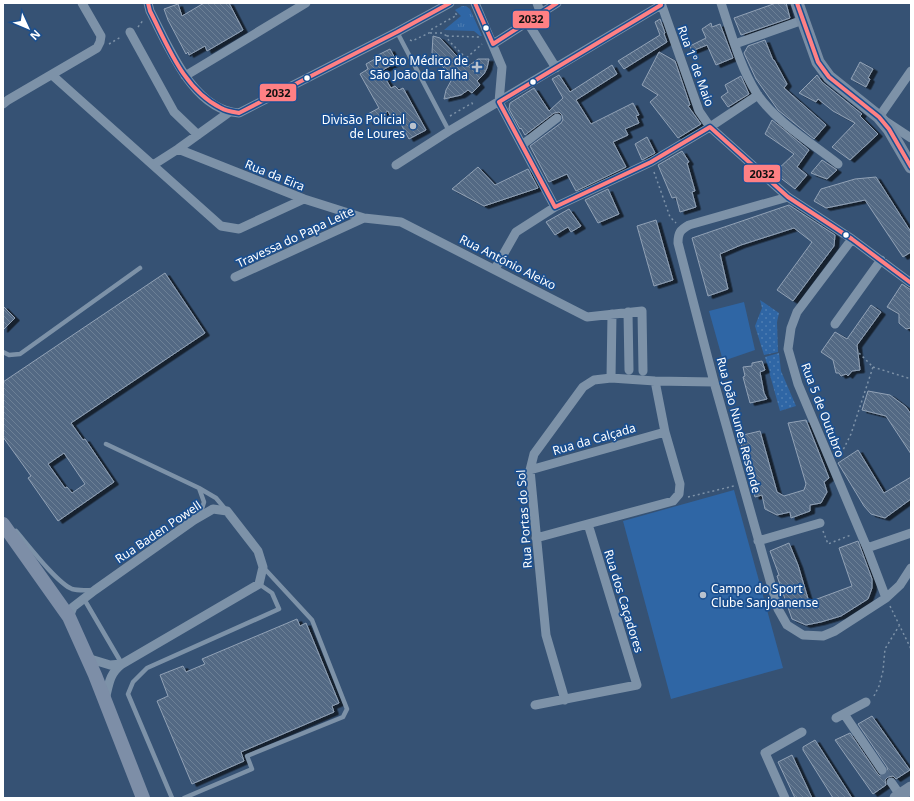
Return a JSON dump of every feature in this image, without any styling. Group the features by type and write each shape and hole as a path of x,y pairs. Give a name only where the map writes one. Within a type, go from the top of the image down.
{"main road":[{"path":"3,524 70,617 95,675 143,798"}],"street":[{"path":"6,102 97,48 101,36 82,3"},
{"path":"185,76 306,3"},
{"path":"475,3 489,42 502,67 499,102 555,208"},
{"path":"537,3 541,14"},
{"path":"489,42 528,23 558,3"},
{"path":"721,3 746,73 758,95 779,119 838,164"},
{"path":"797,3 818,62 829,77 879,117 911,138"},
{"path":"396,165 448,129 499,102 661,4"},
{"name":"Rua 1º de Maio","path":"661,4 699,111 710,127 788,197 852,239 911,283"},
{"path":"149,7 185,76 192,86 208,102 228,113 239,113 453,5"},
{"path":"735,44 803,20"},
{"path":"528,23 556,68"},
{"path":"131,33 174,112 198,135"},
{"path":"879,117 911,71"},
{"path":"52,75 221,226 239,229 304,199"},
{"path":"495,268 516,232 555,208 651,162 710,127 758,95"},
{"path":"153,165 228,113"},
{"path":"879,117 889,129 911,167"},
{"path":"522,145 557,118"},
{"name":"Rua da Eira","path":"178,149 304,199 364,218"},
{"path":"682,229 689,225 788,197"},
{"name":"Rua António Aleixo","path":"364,218 401,222 495,268 587,317 642,311 642,371"},
{"name":"Travessa do Papa Leite","path":"235,277 364,218"},
{"name":"Rua João Nunes Resende","path":"682,229 678,235 678,243 714,382 778,609 787,625 803,634 824,636 835,631 886,598 900,585 911,568"},
{"name":"Rua 5 de Outubro","path":"852,239 797,312 791,328 788,349 798,384 867,548 886,598"},
{"path":"835,324 881,260"},
{"path":"628,312 629,370"},
{"path":"611,378 612,314"},
{"name":"Rua Portas do Sol","path":"565,700 546,635 530,470 534,454 583,387 594,380 611,378 655,381 714,382"},
{"path":"536,538 672,501 680,494 680,484 665,432 655,381"},
{"name":"Rua da Calçada","path":"530,470 665,432"},
{"name":"Rua Baden Powell","path":"70,617 73,607 95,590 200,517 213,509 227,511"},
{"path":"105,700 110,678 115,670 122,664 259,584 263,567 258,551 227,511"},
{"path":"758,541 820,523"},
{"name":"Rua dos Caçadores","path":"565,700 636,685 588,524"},
{"path":"867,548 911,533"},
{"path":"87,658 110,665 122,664"},
{"path":"535,705 565,700"},
{"path":"866,702 840,716 882,770"},
{"path":"785,798 765,753 802,732"},
{"path":"891,782 902,794"}],"lane":[{"path":"397,32 448,129"},
{"path":"3,352 9,355 20,354 140,268"},
{"path":"106,444 199,488 216,498 227,511"},
{"path":"199,488 204,502 200,517"},
{"path":"3,517 58,578 71,588 83,591 95,590"},
{"path":"184,798 252,769 248,756 343,717 347,709 312,620 263,567"},
{"path":"172,798 128,694 134,682 147,668 278,609 272,593 259,584"},
{"path":"84,599 122,664"}],"path":[{"path":"408,39 412,41 429,33 432,29 456,15 452,10 453,5"},
{"path":"97,48 105,46 131,33 149,7"},
{"path":"429,33 448,36 483,37"},
{"path":"448,36 449,41 463,55"},
{"path":"463,61 489,42"},
{"path":"448,129 445,119 472,103 476,110"},
{"path":"651,162 670,217 682,229"},
{"path":"858,352 873,367 911,379"},
{"path":"832,466 842,454 851,434 860,401 873,367"},
{"path":"672,501 742,484"},
{"path":"820,523 828,544 860,532"},
{"path":"886,598 911,649"},
{"path":"866,702 873,697 879,686 883,671 885,649 899,626"}],"green space":[{"path":"462,6 466,6 470,9 482,36 474,31 444,30 461,16 455,10"},
{"path":"760,300 779,313 777,322 778,352 764,355 755,326 762,308"},
{"path":"744,302 755,350 723,361 709,311"},
{"path":"779,353 781,371 796,406 780,411 765,357"},
{"name":"Campo do Sport Clube Sanjoanense","path":"734,490 783,668 671,699 623,521"}],"building":[{"path":"204,3 229,3 243,30 207,51 205,46 189,55 188,52 186,54 168,20 164,9 178,4 182,16"},
{"path":"776,3 786,3 790,18 741,35 734,18"},
{"path":"660,19 667,42 624,69 618,61 660,35 655,22"},
{"path":"711,23 712,27 720,24 733,58 716,65 707,45 692,51 690,46 706,38 702,29"},
{"name":"Posto Médico de São João da Talha","path":"433,36 440,38 467,67 478,59 489,59 484,74 477,81 480,85 472,93 468,90 461,95 444,99 446,90 452,79 443,70 445,69 432,53"},
{"path":"765,40 773,60 787,84 784,88 826,125 814,139 778,110 756,79 744,53 748,46"},
{"path":"390,49 397,62 381,71 391,88 395,86 399,90 403,88 426,130 409,139 397,117 392,120 388,111 369,122 366,115 379,108 360,74 368,69 366,64 375,59 374,57"},
{"path":"659,52 675,61 690,105 688,106 701,124 678,138 650,102 658,95 642,85"},
{"path":"860,62 873,69 868,78 870,79 866,87 851,79"},
{"path":"612,65 617,74 576,100 591,124 633,103 639,115 636,116 639,123 625,129 628,135 613,142 626,167 576,191 567,174 549,182 530,146 561,123 563,120 562,115 559,112 554,113 525,135 509,109 510,103 534,88 549,111 563,98 552,79 559,75 570,92"},
{"path":"817,75 822,82 862,114 860,116 878,134 850,160 832,147 855,123 833,111 818,99 816,102 799,93"},
{"path":"741,76 749,94 728,107 721,97 728,92 725,85"},
{"path":"772,120 809,150 797,167 807,175 795,189 774,173 794,154 765,134"},
{"path":"647,137 655,153 642,160 635,144"},
{"path":"682,151 689,162 687,163 695,191 692,192 696,207 680,212 676,197 672,198 658,165"},
{"path":"822,160 837,170 827,179 811,173"},
{"path":"478,167 495,185 528,169 538,188 484,206 452,189"},
{"path":"876,177 911,232 911,252 903,257 865,200 826,208 814,201 821,189 855,179"},
{"path":"608,189 619,214 598,223 585,200"},
{"path":"789,205 835,235 834,246 793,301 777,290 812,242 794,228 741,245 720,254 728,289 708,296 692,238"},
{"path":"569,209 581,226 571,232 568,227 555,235 546,222"},
{"path":"656,220 673,280 654,286 637,226"},
{"path":"165,273 205,333 71,423 83,440 85,439 114,482 58,521 28,478 31,476 3,437 3,382","holes":["64,453 85,484 72,493 67,487 65,488 48,464"]},
{"path":"902,284 911,290 911,328 906,329 899,323 899,314 887,307"},
{"path":"871,305 881,312 857,345 860,370 852,371 848,376 846,374 841,376 839,373 836,373 833,360 821,352 835,332 847,339"},
{"path":"3,306 15,318 3,330"},
{"path":"762,361 765,370 760,372 764,393 767,399 750,403 743,377 745,376 743,367 752,366 752,363"},
{"path":"868,391 890,395 906,407 911,414 911,454 886,416 862,410"},
{"path":"806,420 829,478 824,482 827,492 821,503 810,505 810,511 791,518 790,512 777,515 765,509 762,495 755,497 739,436 760,431 777,492 784,496 804,490 806,484 788,423"},
{"path":"858,450 884,493 911,477 911,499 885,518 871,514 864,506 838,463"},
{"path":"858,541 872,579 872,588 868,599 841,616 821,622 806,625 792,619 770,551 789,543 798,565 809,602 852,586 839,548"},
{"path":"297,619 300,626 306,623 339,703 332,706 334,712 241,752 244,761 192,784 157,701 168,696 160,675 183,666 186,672 205,664 202,659"},
{"path":"872,716 910,770 896,779 893,776 888,777 885,780 886,785 873,794 835,740 850,733 877,773 880,776 885,775 888,772 887,767 858,724"},
{"path":"815,740 852,798 833,798 803,750 803,747"},
{"path":"792,755 812,798 795,798 778,762"}],"tunnel":[{"path":"882,770 891,782"}],"transit line":[{"name":"2032","path":"148,3 150,11 178,66 187,79 208,100 223,109 239,113 397,32 450,3"},
{"name":"2032","path":"475,3 493,44 557,3"},
{"name":"2032","path":"661,3 661,5 499,102 555,207 651,162 710,127 788,197 852,239 911,283"},
{"name":"2032","path":"797,3 818,62 829,77 879,117 889,129 911,167"}],"place":[{"name":"Posto Médico de São João da Talha","path":"477,67"},
{"name":"Divisão Policial de Loures","path":"413,126"},
{"name":"Campo do Sport Clube Sanjoanense","path":"703,595"}]}
